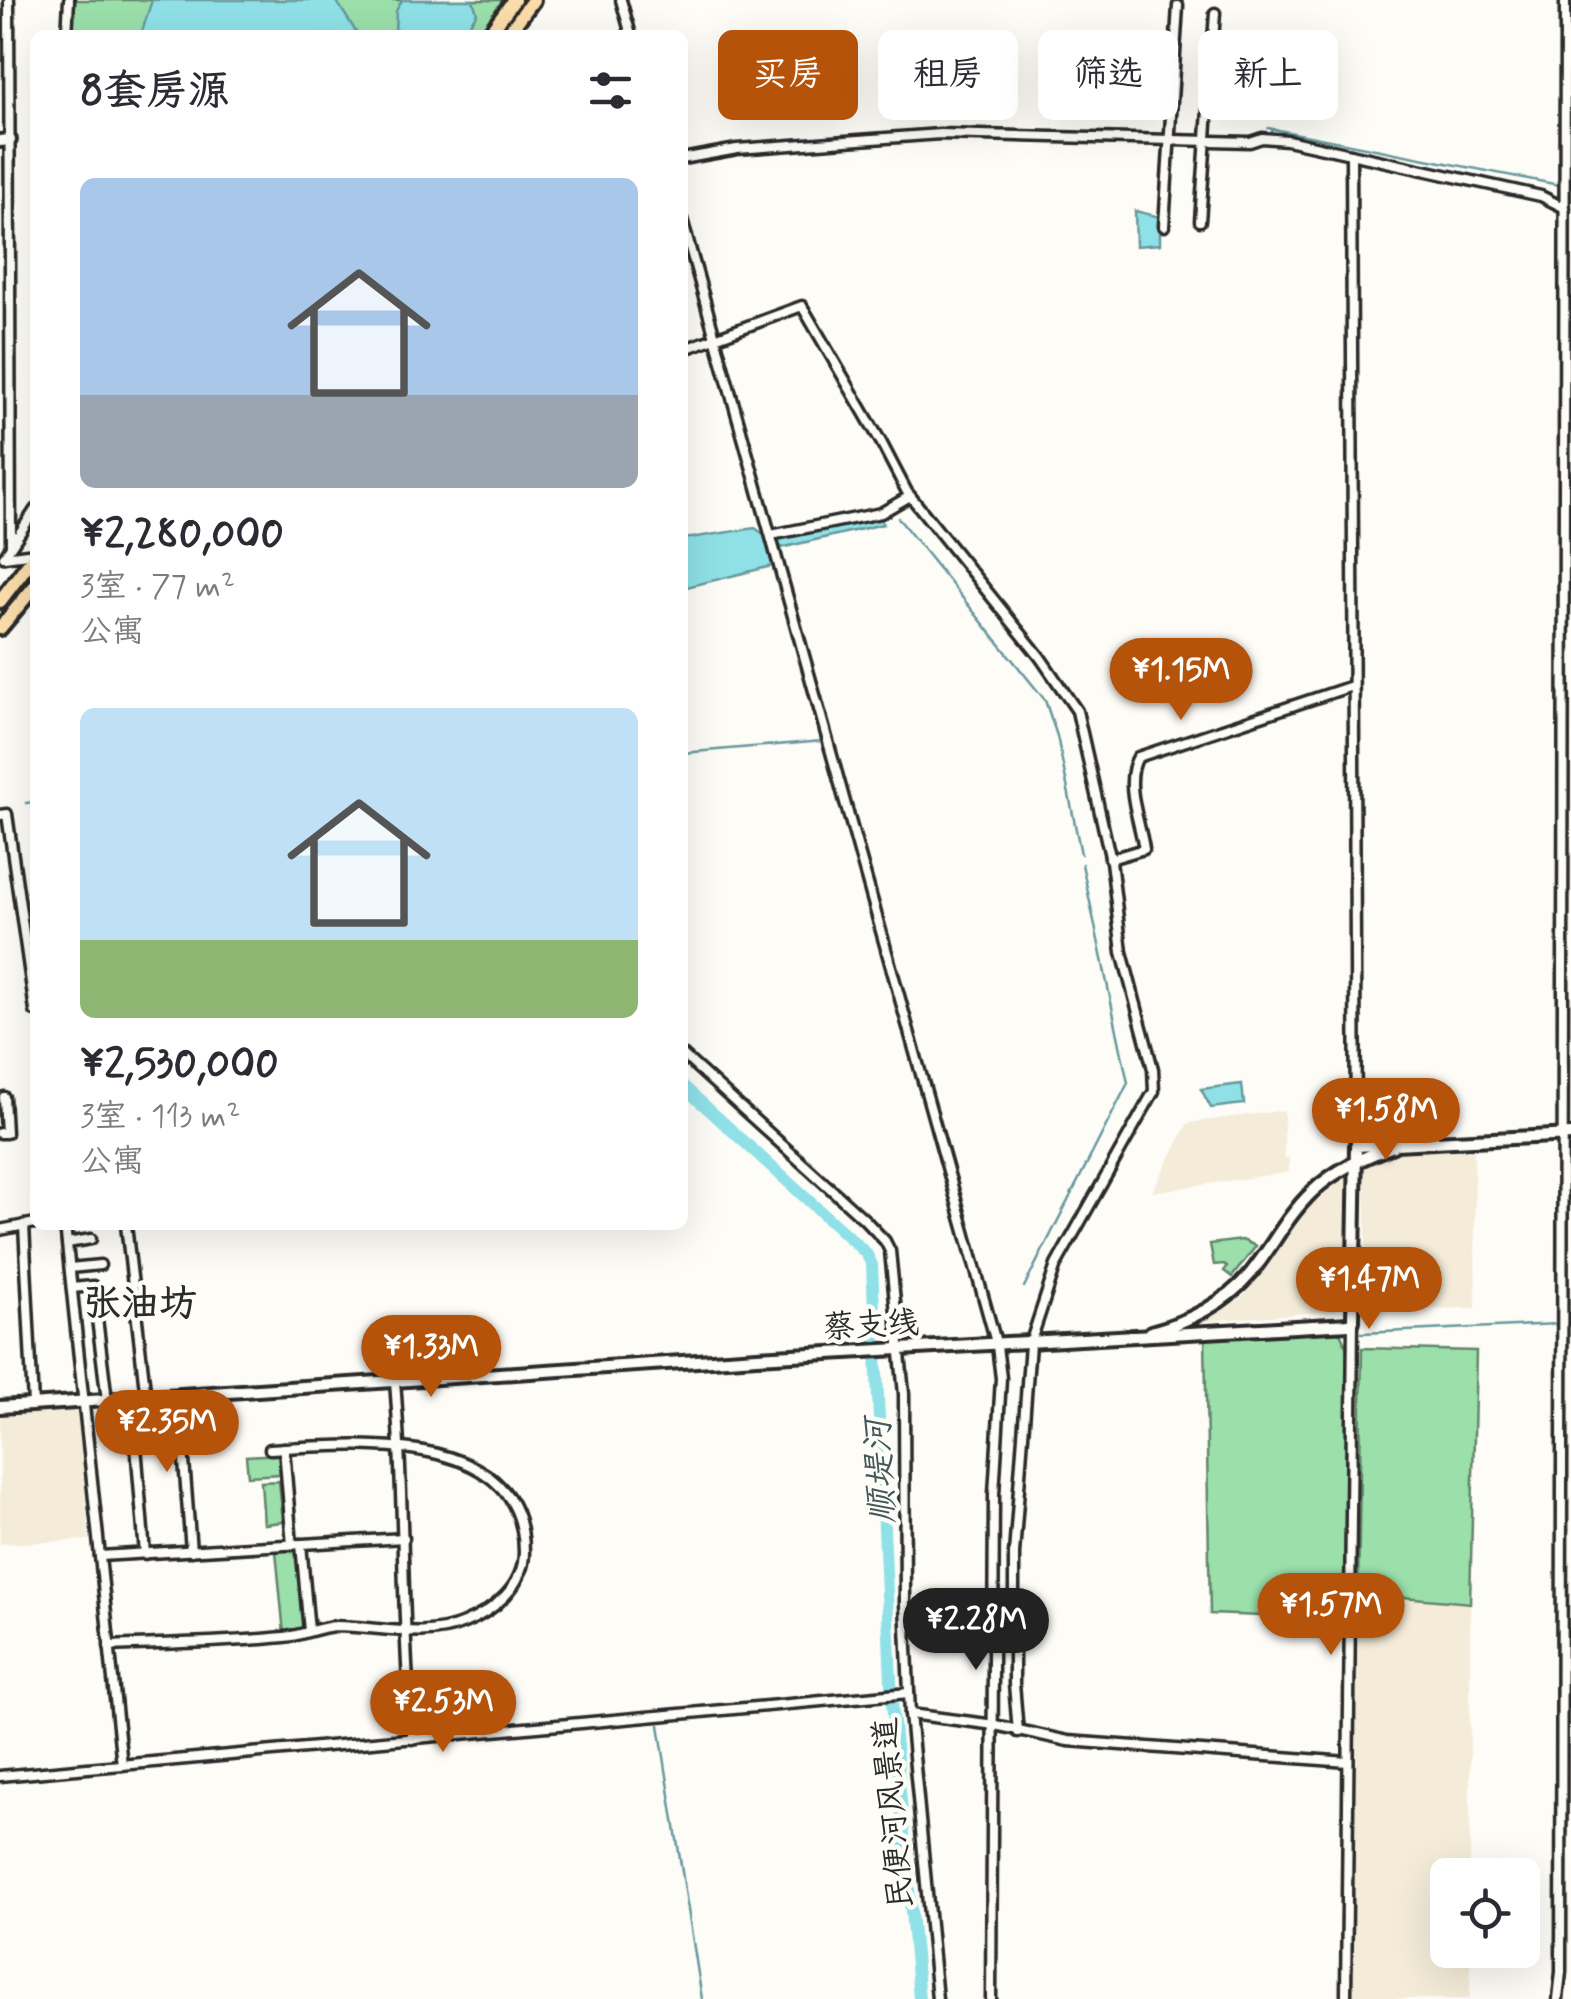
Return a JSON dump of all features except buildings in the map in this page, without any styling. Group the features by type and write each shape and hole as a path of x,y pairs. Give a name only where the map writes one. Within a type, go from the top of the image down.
{"main road":[{"path":"492,30 514,0"},
{"path":"511,30 533,0"},
{"path":"0,601 30,561"},
{"path":"0,628 30,592"}],"street":[{"path":"9,0 5,141 10,545"},
{"path":"67,30 69,0"},
{"path":"621,0 630,30"},
{"path":"1558,1999 1567,1135 1565,0"},
{"path":"1164,226 1178,6"},
{"path":"1200,221 1215,13"},
{"path":"688,157 737,149 940,134 1287,140 1541,196 1565,208"},
{"path":"1346,1995 1356,1162 1351,154"},
{"path":"688,240 997,1346 1001,1378 994,1494 991,1999"},
{"path":"688,348 802,306 910,496 1040,657 1078,712 1110,860 1122,952 1153,1069 1154,1090 1056,1264 1030,1344 1014,1554 1018,1732"},
{"path":"0,408 11,406"},
{"path":"771,535 881,513 910,496"},
{"path":"2,557 30,517"},
{"path":"2,557 30,554"},
{"path":"1110,860 1144,849 1133,789 1132,771 1138,757 1352,686"},
{"path":"0,815 8,814 30,975"},
{"name":"民便河风景道","path":"688,1059 885,1240 890,1252 900,1350 906,1694 937,1999"},
{"path":"0,1133 6,1133 4,1097"},
{"path":"1356,1146 1567,1135"},
{"path":"1126,1338 1184,1321 1228,1295 1252,1272 1312,1192 1356,1162 1414,1140"},
{"path":"0,1230 30,1223"},
{"path":"24,1225 33,1404"},
{"path":"66,1230 122,1762"},
{"path":"127,1230 146,1398"},
{"path":"67,1243 91,1239"},
{"path":"70,1268 100,1264"},
{"path":"72,1288 93,1286 106,1400"},
{"name":"蔡支线","path":"0,1407 1353,1322"},
{"path":"395,1382 404,1538 402,1630 411,1735"},
{"path":"180,1396 192,1551"},
{"path":"132,1398 146,1554"},
{"path":"109,1646 286,1637 334,1626 402,1630 454,1627 498,1604 522,1572 524,1540 511,1497 482,1469 400,1449 330,1445 270,1449"},
{"path":"284,1448 309,1631"},
{"path":"100,1556 404,1538"},
{"path":"0,1776 411,1735 906,1694"},
{"path":"910,1714 994,1725 1068,1741 1348,1762"}],"shaded area":[{"path":"1284,1110 1284,1158 1289,1158 1289,1172 1152,1192 1188,1123"},
{"path":"1474,1150 1476,1308 1367,1309 1365,1164 1400,1151"},
{"path":"1347,1175 1345,1306 1334,1311 1195,1322 1242,1298 1311,1205"},
{"path":"78,1407 89,1540 0,1544 0,1412"},
{"path":"1358,1593 1470,1604 1470,1858 1430,1858 1430,1968 1470,1968 1470,1999 1352,1999"}],"green space":[{"path":"73,0 508,0 485,30 71,30"},
{"path":"1242,1240 1256,1246 1232,1277 1224,1271 1224,1264 1214,1265 1210,1244"},
{"path":"1335,1331 1341,1334 1347,1349 1345,1591 1320,1591 1320,1618 1210,1614 1205,1337"},
{"path":"1362,1348 1476,1351 1470,1603 1358,1593"},
{"path":"280,1454 281,1474 248,1476 246,1456"},
{"path":"279,1481 283,1522 264,1524 261,1482"},
{"path":"298,1548 305,1630 284,1634 276,1551"}],"water":[{"path":"152,0 336,0 355,30 143,30"},
{"path":"402,0 473,0 477,13 465,30 395,30 396,11"},
{"path":"1135,211 1160,217 1160,244 1136,246"},
{"path":"880,516 883,524 781,548 778,538"},
{"path":"755,528 765,535 772,566 688,587 688,538"},
{"path":"1242,1084 1244,1104 1211,1108 1201,1089"}],"waterway":[{"path":"1268,128 1559,185"},
{"path":"898,518 1045,700 1057,736 1081,854"},
{"path":"688,752 823,741"},
{"path":"26,803 30,803"},
{"path":"1024,1287 1128,1083 1082,864"},
{"name":"顺堤河","path":"688,1090 866,1253 872,1265 892,1703 919,1999"},
{"path":"1362,1333 1558,1324"},
{"path":"415,1733 563,1719"},
{"path":"659,1725 702,1999"},
{"path":"127,1760 407,1734"},
{"path":"0,1772 119,1761"}],"district":[{"name":"张油坊","path":"140,1304"}]}
